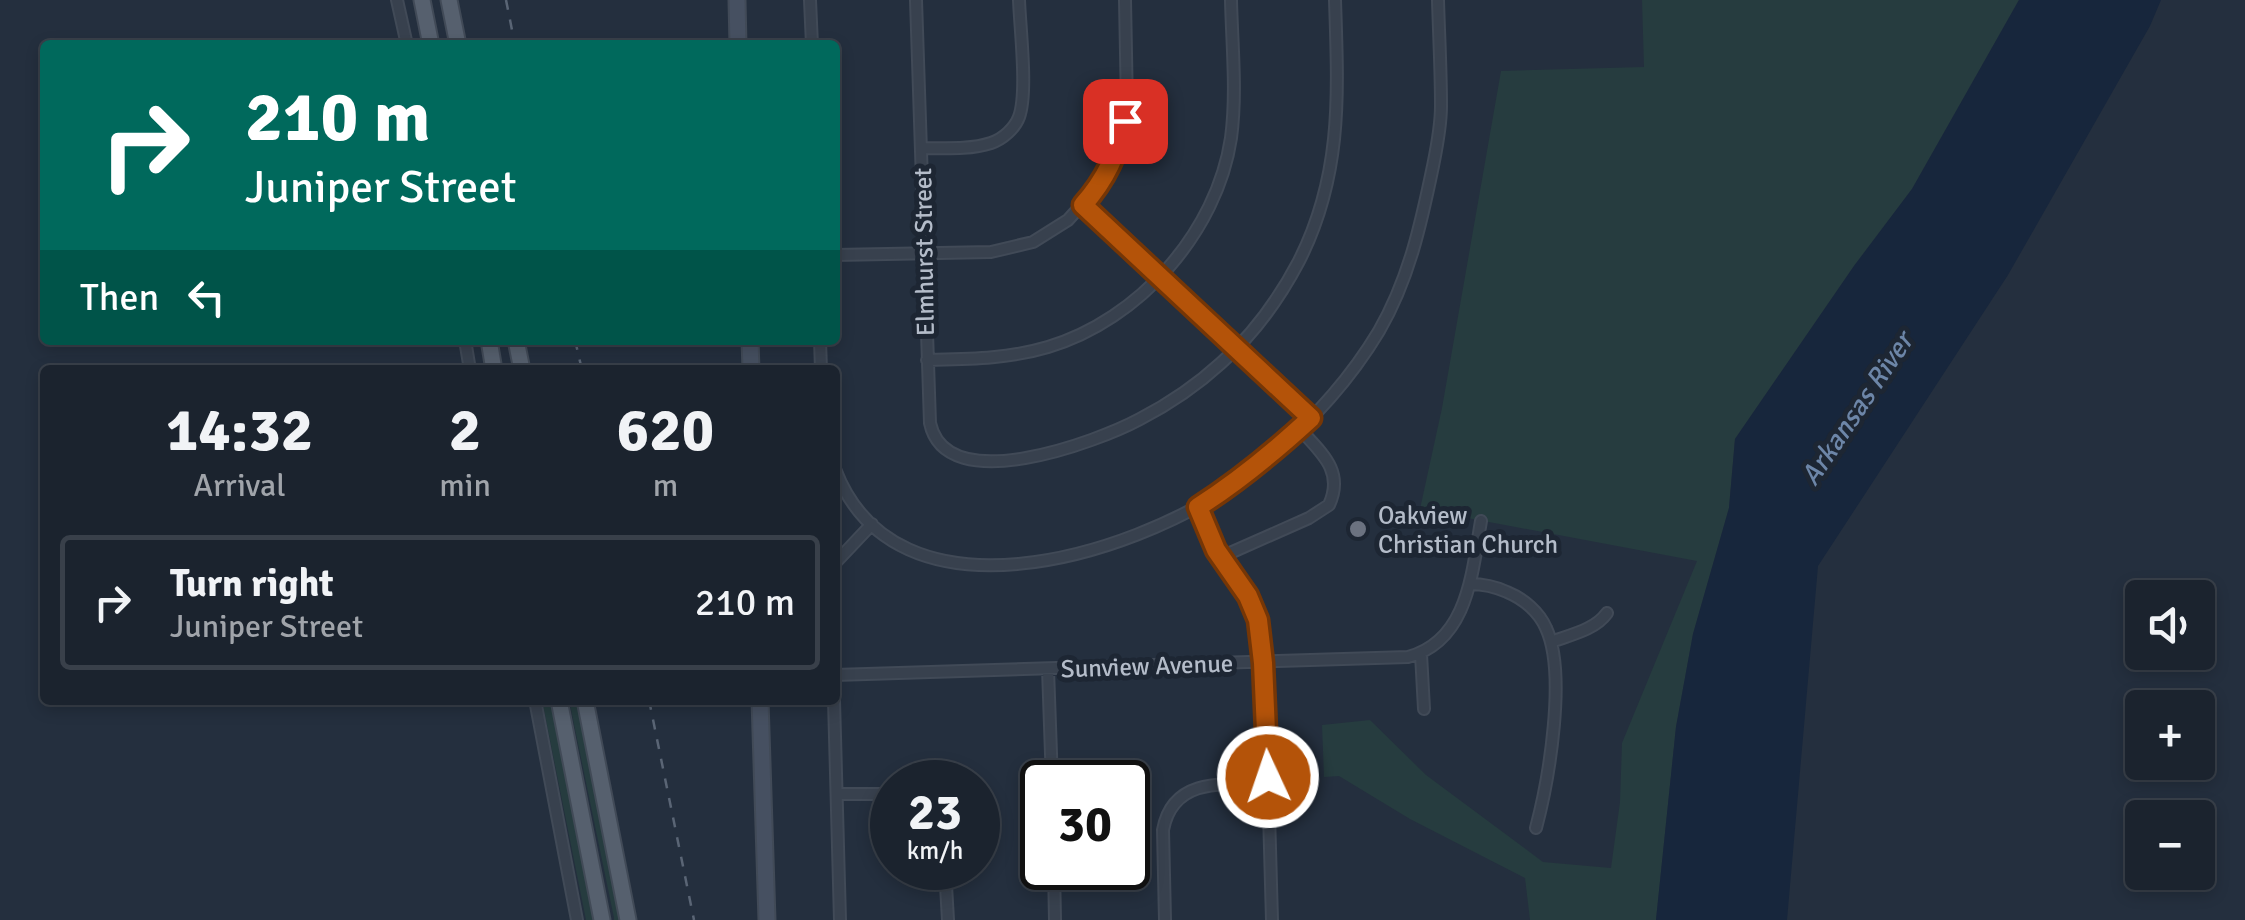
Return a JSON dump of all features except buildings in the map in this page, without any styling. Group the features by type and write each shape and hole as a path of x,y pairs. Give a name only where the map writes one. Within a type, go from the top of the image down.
{"main road":[{"path":"422,0 430,40"},
{"path":"449,0 457,40"},
{"path":"560,705 602,920"},
{"path":"586,705 628,920"}],"street":[{"path":"397,0 406,40"},
{"path":"737,0 738,40"},
{"path":"810,0 812,40"},
{"name":"Elmhurst Street","path":"916,0 927,360 930,423 937,443 964,459 992,461 1063,449 1137,421 1181,395 1237,348"},
{"path":"922,148 994,142 1017,123 1023,91 1019,0"},
{"path":"840,255 991,252 1029,244 1052,232 1083,205 1106,177 1125,121 1124,0"},
{"path":"927,360 1001,357 1060,343 1119,312 1160,276 1206,211 1228,152 1234,107 1231,0"},
{"path":"1237,348 1271,308 1299,260 1320,210 1338,115 1335,0"},
{"path":"840,479 851,500 888,537 920,554 958,564 994,566 1040,561 1141,533 1198,507 1234,483 1311,418 1347,378 1395,300 1417,243 1440,123 1438,0"},
{"path":"1083,205 1311,418"},
{"path":"1222,557 1329,506 1334,490 1332,465 1299,428"},
{"path":"1198,507 1222,557 1255,610 1261,631 1272,920"},
{"path":"1424,710 1420,654 1439,643 1457,618 1470,584 1481,521"},
{"path":"840,558 872,524"},
{"path":"1470,584 1499,588 1522,599 1540,618 1551,642 1556,674 1550,758 1536,828"},
{"path":"1551,642 1592,626 1607,612"},
{"name":"Sunview Avenue","path":"840,674 1263,663 1408,658 1420,654"},
{"path":"1048,668 1051,760"},
{"path":"536,705 577,920"},
{"path":"760,705 767,920"},
{"path":"834,705 840,920"},
{"path":"1164,920 1163,830 1174,802 1204,786 1268,785"},
{"path":"838,794 870,794"},
{"path":"946,890 948,920"},
{"path":"1054,890 1055,920"}],"green space":[{"path":"1642,0 2019,0 1912,189 1735,439 1729,508 1693,634 1676,727 1656,920 1530,920 1525,878 1410,819 1339,776 1324,777 1322,725 1370,720 1426,775 1543,862 1611,868 1620,802 1622,743 1697,561 1420,509 1442,408 1501,71 1644,67"},
{"path":"543,705 554,705 595,920 586,920"},
{"path":"570,705 580,705 623,920 614,920"}],"water":[{"name":"Arkansas River","path":"2019,0 2161,0 2150,26 2008,275 1818,566 1787,920 1656,920 1676,727 1693,634 1729,508 1735,439 1912,189"}],"railway":[{"path":"506,0 514,40"},
{"path":"576,345 581,365"},
{"path":"650,705 694,920"}],"place":[{"name":"Oakview Christian Church","path":"1358,529"}],"route":[{"path":"1125,121 1106,177 1083,205 1311,418 1234,483 1198,507 1216,550 1248,596 1261,631 1268,777"}]}
